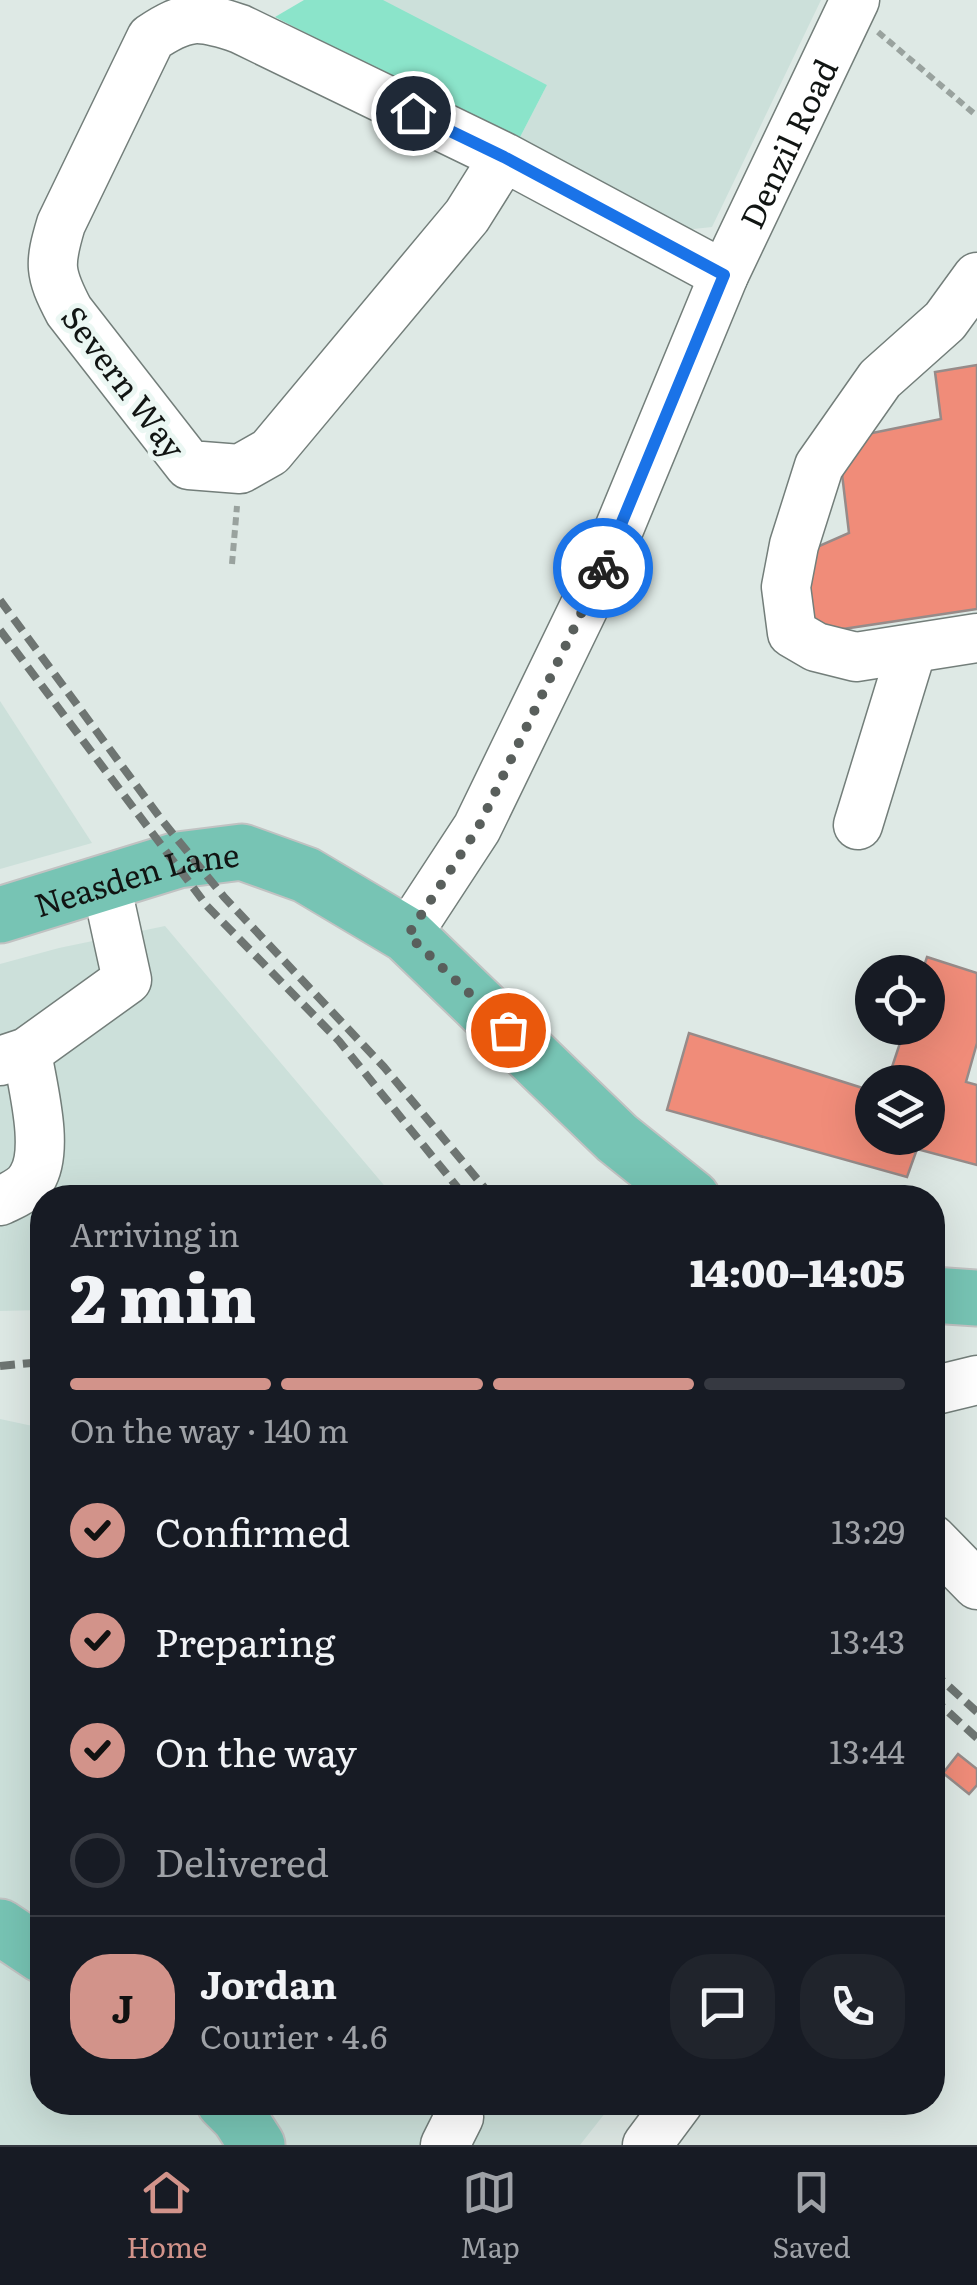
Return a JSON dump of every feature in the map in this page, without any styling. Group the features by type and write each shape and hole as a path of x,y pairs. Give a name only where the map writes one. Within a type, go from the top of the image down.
{"main road":[{"name":"Neasden Lane","path":"0,915 178,860 242,852 306,874 408,935 618,1138 676,1185"},
{"path":"945,1296 977,1298"},
{"path":"0,1927 30,1946"},
{"path":"236,2115 257,2145"}],"street":[{"name":"Denzil Road","path":"408,935 478,828 602,570 724,275 853,4"},
{"name":"Severn Way","path":"240,469 189,466 69,310 55,284 51,256 61,224 151,38 178,20 206,18 240,29 504,157"},
{"path":"240,469 270,452 467,216 504,157 724,275"},
{"path":"977,276 945,321 880,379 820,466 794,545 786,586 792,633 816,647 856,657 977,638"},
{"path":"858,825 912,649"},
{"path":"0,1201 22,1190 33,1178 38,1164 39,1132 13,1056 127,980 106,884"},
{"path":"945,1387 977,1380"},
{"path":"945,1552 977,1585"},
{"path":"445,2145 458,2115"},
{"path":"647,2145 669,2115"}],"path":[{"path":"853,4 977,116"},
{"path":"232,564 240,469"}],"shaded area":[{"path":"375,0 821,0 712,227 684,230 517,143 547,85"},
{"path":"0,701 92,843 0,869"},
{"path":"165,926 384,1185 30,1185 30,1310 0,1311 0,964"},
{"path":"0,1419 30,1425 30,2115 604,2115 580,2145 0,2145"}],"green space":[{"path":"304,0 383,0 547,85 517,143 275,17"}],"building":[{"path":"977,365 977,609 816,633 801,554 849,533 838,440 941,419 935,372"},
{"path":"945,963 977,973 977,1043 966,1082 977,1085 977,1165 940,1155 945,1155 945,1065 893,1065 899,1045 945,1045"},
{"path":"689,1033 855,1086 855,1155 915,1155 907,1177 667,1110"},
{"path":"958,1754 977,1769 977,1785 969,1794 945,1770"}],"railway":[{"path":"0,600 161,819 224,897 384,1067 482,1185"},
{"path":"0,630 207,906 339,1041 455,1185"},
{"path":"0,1366 30,1363"},
{"path":"945,1683 977,1712"},
{"path":"945,1709 977,1738"}],"way so far":[{"path":"508,1030 408,935 478,828 603,568"}],"route":[{"path":"413,113 504,157 724,275 603,568"}]}
